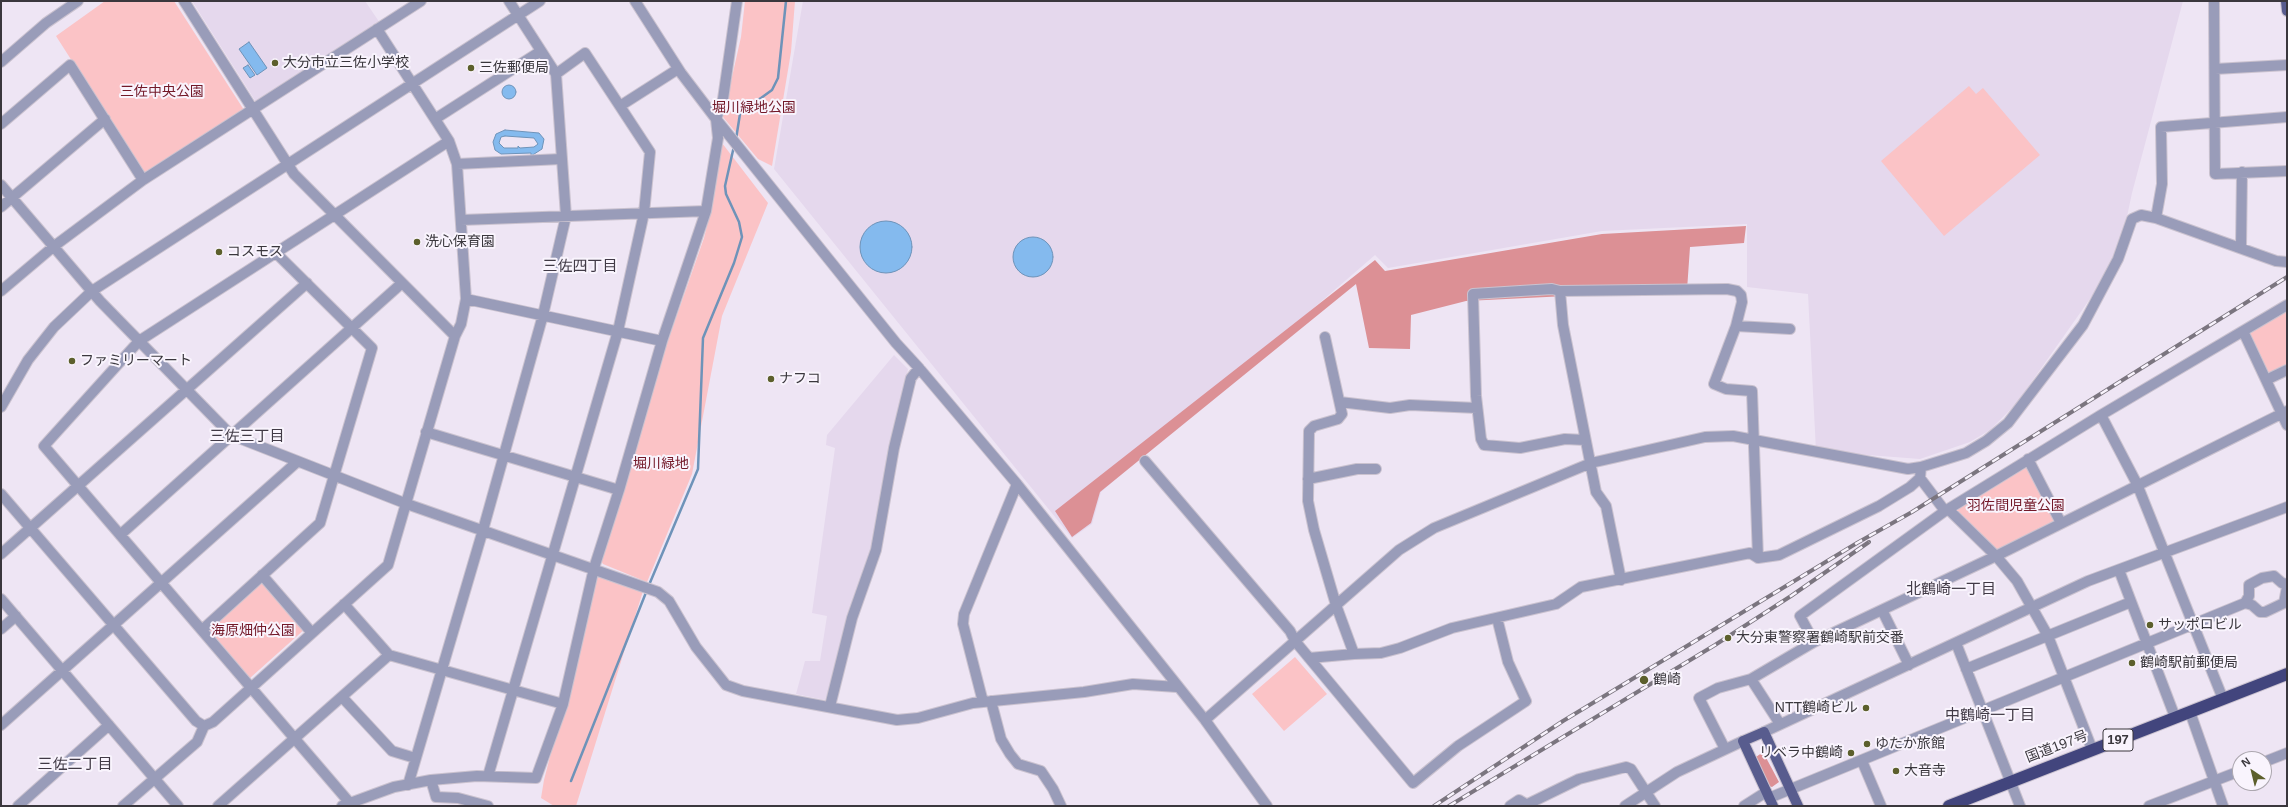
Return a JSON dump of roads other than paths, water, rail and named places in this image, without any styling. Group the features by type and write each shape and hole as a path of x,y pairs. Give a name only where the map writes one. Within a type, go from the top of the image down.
{"highway":[{"name":"国道197号","path":"1949,806 2287,674"}],"main road":[{"path":"2286,1 2287,11"},
{"path":"1770,799 1743,741 1764,732 1798,806"}],"street":[{"path":"1,62 46,23 78,1"},
{"path":"184,1 294,174 455,336"},
{"path":"1,291 54,247 143,180 421,1"},
{"path":"408,785 483,530 543,315 566,216 556,74 509,1"},
{"path":"1,407 28,360 54,327 92,292 540,1"},
{"path":"635,1 678,69 732,140 896,343 920,368 1016,484 1177,687 1205,720 1267,806"},
{"path":"449,141 139,341 44,446 295,738 346,804 394,787 431,780 488,776 536,778 563,704 594,568 620,490 662,341 706,210 718,138 716,119 723,99 737,1"},
{"path":"2214,1 2215,174 2287,170"},
{"path":"123,806 197,742 204,726 213,722 388,566 407,504 426,432 455,336 461,324 466,299 458,164 449,141 436,119 377,29"},
{"path":"436,119 541,51"},
{"path":"488,776 618,331 644,213 650,152 585,53 556,74"},
{"path":"1,124 70,65 143,180"},
{"path":"2215,69 2287,65"},
{"path":"620,106 678,69"},
{"path":"2156,218 2162,184 2161,127 2287,117"},
{"path":"1,207 105,119"},
{"path":"458,164 561,158"},
{"path":"2241,248 2242,172"},
{"path":"1,185 92,292 231,435 407,504 594,568 658,592 669,601 696,647 726,685 743,691 830,706 897,720 918,718 987,701 1084,692 1133,684 1177,687"},
{"path":"461,220 706,210"},
{"path":"1205,720 1399,550 1434,528 1591,463 1705,437 1733,436 1908,468 1921,467 1966,453 1986,441 2008,423 2083,325 2118,259 2132,219 2141,214 2276,261 2287,262"},
{"path":"202,630 320,523 372,348 276,253"},
{"path":"1,554 307,283"},
{"path":"120,535 402,283"},
{"path":"1585,440 1565,439 1520,448 1484,445 1481,439 1477,408 1473,294 1552,289 1560,291 1737,291 1741,295 1742,302 1736,326 1714,384 1726,389 1752,391 1758,558"},
{"path":"1560,291 1563,325 1585,440 1596,492 1606,506 1621,580"},
{"path":"466,299 662,341"},
{"path":"1814,642 1800,616 1947,510 2028,459 2287,305"},
{"path":"1736,326 1790,329"},
{"path":"2243,331 2266,380 2284,412 2287,425"},
{"path":"1325,337 1342,414 1338,419 1314,426 1309,431 1308,501 1314,530 1336,605 1354,654"},
{"path":"830,706 852,618 876,550 894,448 910,378 920,368"},
{"path":"2266,380 2287,370"},
{"path":"1340,402 1390,408 1410,405 1477,408"},
{"path":"1725,748 1699,698 1718,688 1751,679 1814,642 1996,556 2137,484 2284,412"},
{"path":"2101,415 2137,484 2223,699"},
{"path":"426,432 620,490"},
{"path":"2028,459 2061,523"},
{"path":"1145,461 1290,631 1295,641 1413,783 1458,746 1526,701 1508,662 1497,618"},
{"path":"1,725 297,462"},
{"path":"1921,467 1920,478 1947,510 1996,556 2017,581 2048,636 2092,749"},
{"path":"1308,479 1357,469 1376,469"},
{"path":"1309,658 1381,653 1400,648 1452,628 1556,604 1581,588 1750,553 1758,558 1779,555 1813,540 1879,506 1920,478"},
{"path":"1016,484 963,619 963,624 987,701 1001,739 1018,764 1041,771 1053,789 1061,806"},
{"path":"1,494 196,721 204,726"},
{"path":"1764,732 2088,581 2287,507"},
{"path":"2119,570 2175,718"},
{"path":"262,575 312,633"},
{"path":"1744,806 1770,799 2193,625 2245,602 2249,596 2248,587 2253,582 2270,575 2287,584"},
{"path":"2245,602 2252,605 2260,612 2265,612 2284,603 2287,587"},
{"path":"1,599 178,806"},
{"path":"1966,669 2131,602"},
{"path":"344,604 389,655 563,704"},
{"path":"1882,610 1909,665"},
{"path":"1,629 16,616"},
{"path":"1956,643 2020,806"},
{"path":"218,806 389,655"},
{"path":"1751,679 1780,724"},
{"path":"342,697 392,751 415,758"},
{"path":"2190,712 2223,806"},
{"path":"18,806 109,725"},
{"path":"1625,806 1677,772 1725,748 1743,741"},
{"path":"2272,759 2287,753"},
{"path":"1862,761 1881,806"},
{"path":"1510,806 1519,800 1529,805 1580,779 1626,767 1631,769 1655,806"},
{"path":"2150,806 2232,774"},
{"path":"431,780 436,796 458,798 488,806"}],"water":[{"path":"249,42 267,68 257,75 239,49"},
{"path":"248,65 255,75 250,78 243,68"},
{"path":"509,85 514,87 516,92 514,97 509,99 504,97 502,92 504,87"},
{"path":"505,130 539,133 544,139 542,149 531,156 531,153 501,154 495,150 493,142 496,134","holes":["505,136 534,138 538,144 534,147 520,148 518,146 518,148 504,148 499,143 501,137"]},
{"path":"881,221 891,221 905,228 912,242 912,252 905,266 891,273 881,273 871,269 864,262 860,252 860,242 864,232 871,225"},
{"path":"1037,237 1044,240 1050,246 1053,257 1052,265 1044,274 1037,277 1029,277 1022,274 1014,265 1013,253 1016,246 1025,238"}],"waterway":[{"path":"736,139 740,114 746,106 772,90 778,78 786,1"},
{"path":"649,585 698,469 703,338 734,263 742,237 739,222 726,194 725,186 734,146"},
{"path":"571,781 647,590"}],"railway":[{"path":"1434,806 1563,721 1857,543 1912,512 2287,277"},
{"path":"1449,806 1715,645 1791,596 1869,542"}],"place":[{"name":"大分市立三佐小学校","path":"275,63"},
{"name":"三佐郵便局","path":"471,68"},
{"name":"洗心保育園","path":"417,242"},
{"name":"コスモス","path":"219,252"},
{"name":"ファミリーマート","path":"72,361"},
{"name":"ナフコ","path":"771,379"},
{"name":"サッポロビル","path":"2150,625"},
{"name":"大分東警察署鶴崎駅前交番","path":"1728,638"},
{"name":"鶴崎駅前郵便局","path":"2132,663"},
{"name":"鶴崎","path":"1644,680"},
{"name":"NTT鶴崎ビル","path":"1866,708"},
{"name":"ゆたか旅館","path":"1867,744"},
{"name":"リベラ中鶴崎","path":"1851,753"},
{"name":"大音寺","path":"1896,771"}],"district":[{"name":"三佐四丁目","path":"580,267"},
{"name":"三佐三丁目","path":"247,437"},
{"name":"北鶴崎一丁目","path":"1951,590"},
{"name":"中鶴崎一丁目","path":"1990,716"},
{"name":"三佐二丁目","path":"75,765"}],"park label":[{"name":"三佐中央公園","path":"162,92"},
{"name":"堀川緑地公園","path":"754,108"},
{"name":"堀川緑地","path":"661,464"},
{"name":"羽佐間児童公園","path":"2016,506"},
{"name":"海原畑仲公園","path":"253,631"}]}
